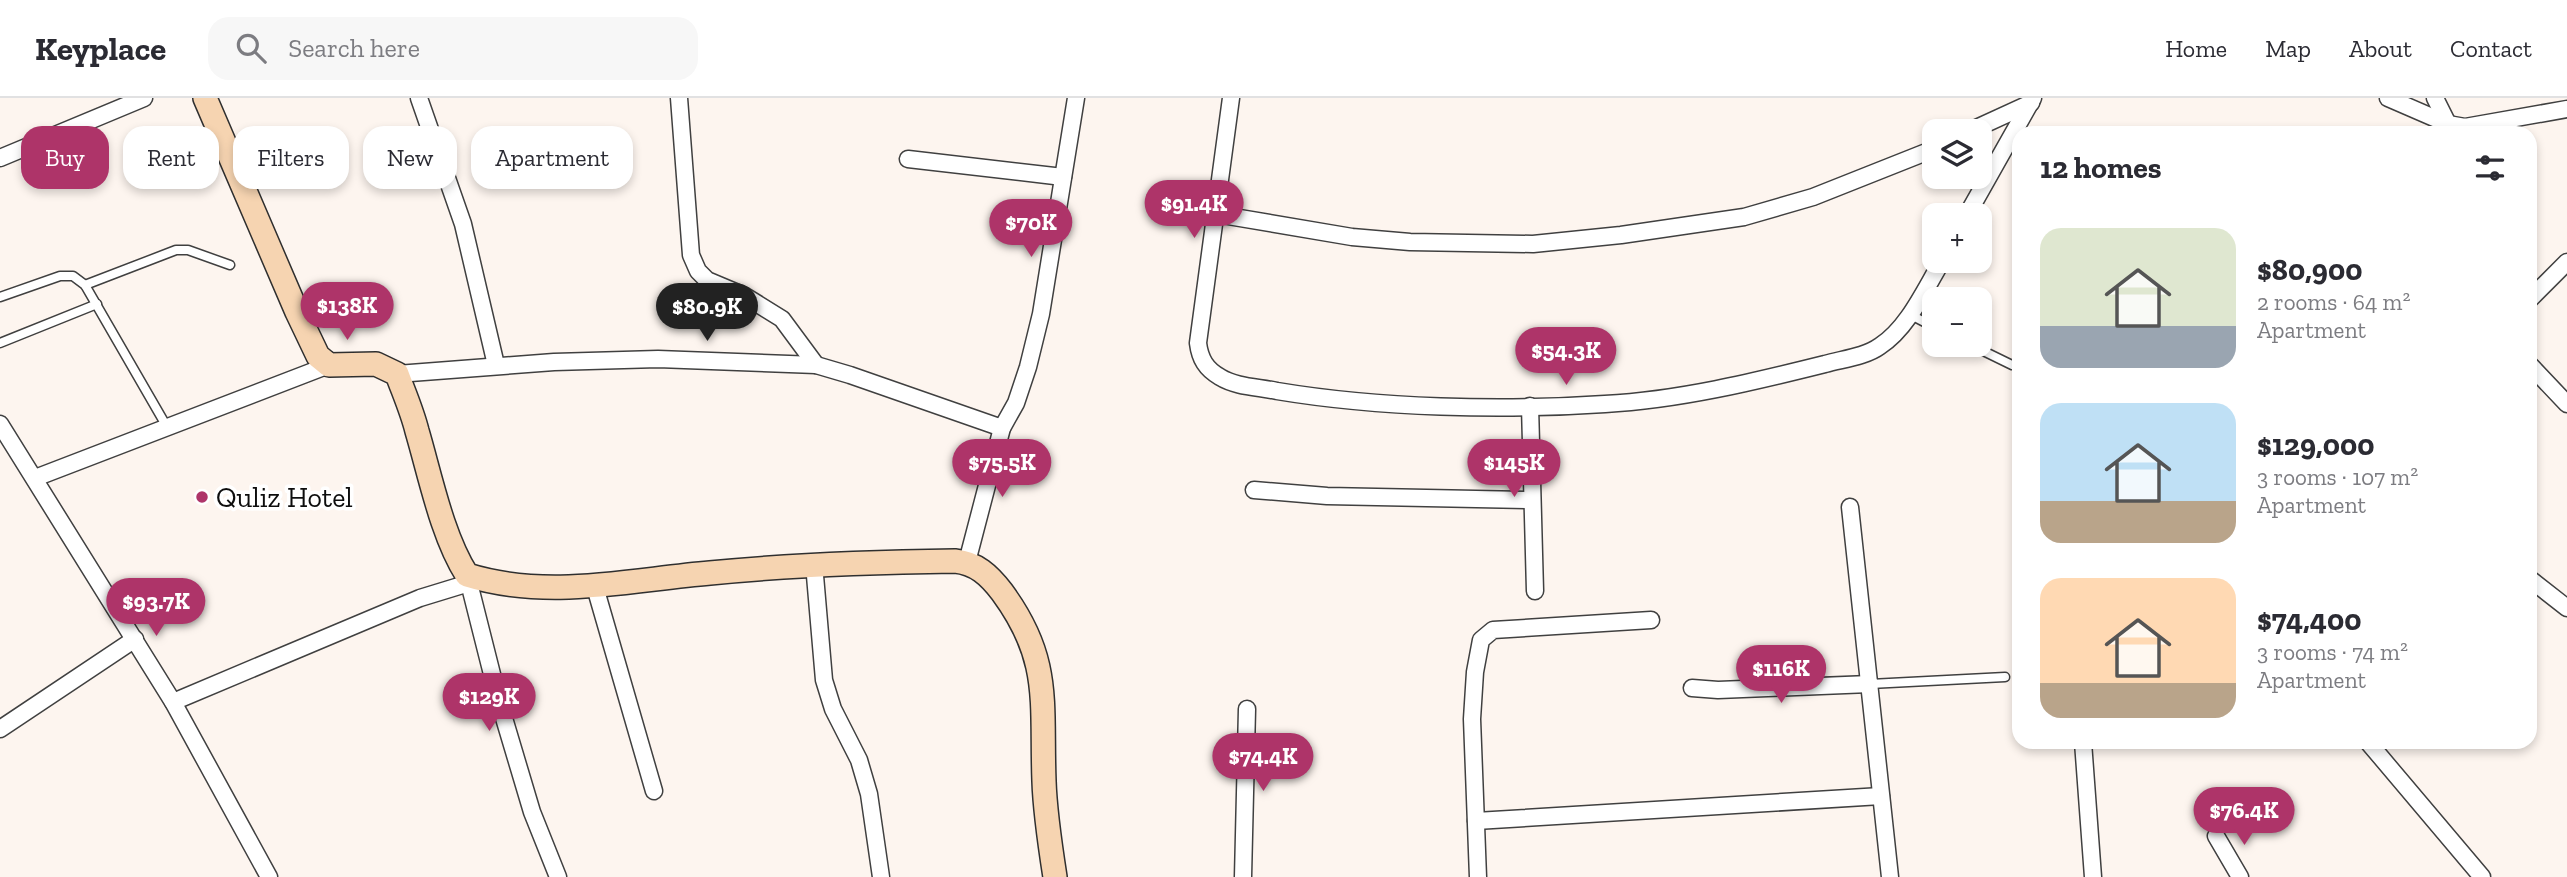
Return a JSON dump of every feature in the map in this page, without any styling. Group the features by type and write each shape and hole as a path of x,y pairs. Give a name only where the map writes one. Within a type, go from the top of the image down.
{"street":[{"path":"0,158 144,98"},
{"path":"205,98 297,312 318,356 329,365"},
{"path":"419,98 463,224 496,365"},
{"path":"679,98 691,255 698,271 707,280 745,296 782,318 816,365"},
{"path":"967,562 1002,428 1016,403 1041,314 1076,98"},
{"path":"1231,98 1198,343 1204,363 1222,378 1236,383 1320,398 1449,405 1606,404 1670,397 1793,372 1866,353 1881,346 1911,315 1935,273"},
{"path":"2388,98 2448,124 2459,126"},
{"path":"2435,98 2448,124"},
{"path":"1992,120 2032,100"},
{"path":"2017,126 2032,100"},
{"path":"2471,126 2567,109"},
{"path":"1974,203 2012,135"},
{"path":"1216,214 1352,237 1423,243 1533,244 1621,235 1744,217 1813,197 1922,154"},
{"path":"908,159 1063,177"},
{"path":"2537,292 2567,262"},
{"path":"35,478 329,365 376,363 397,374 496,365 657,359 816,365 850,374 1002,428"},
{"path":"2537,372 2567,404"},
{"path":"397,374 410,407 456,557 468,579 502,711 533,812 558,877"},
{"path":"1530,406 1535,591"},
{"path":"0,424 173,702 269,877"},
{"path":"1254,490 1327,496 1532,500"},
{"path":"1850,507 1890,877"},
{"path":"173,702 468,579 507,586 595,587 707,573 814,564 967,562 982,570 1012,606 1027,632 1037,658 1043,688 1044,783 1055,877"},
{"path":"814,564 824,680 833,709 859,760 869,794 881,877"},
{"path":"2537,584 2567,608"},
{"path":"595,587 654,791"},
{"path":"1478,877 1473,707 1475,672 1481,640 1493,630 1651,620"},
{"path":"0,729 135,639"},
{"path":"1692,688 1718,690 1870,684"},
{"path":"1243,877 1247,709"},
{"path":"2084,749 2093,877"},
{"path":"2374,749 2482,877"},
{"path":"1476,821 1881,796"},
{"path":"2216,836 2240,877"}],"lane":[{"path":"85,285 176,250 188,250 230,265"},
{"path":"0,297 60,276 73,276 85,285 167,427"},
{"path":"0,343 97,304"},
{"path":"1911,315 1922,321"},
{"path":"1992,355 2012,365"},
{"path":"1870,684 2005,677"}],"place":[{"name":"Quliz Hotel","path":"202,497"}]}
